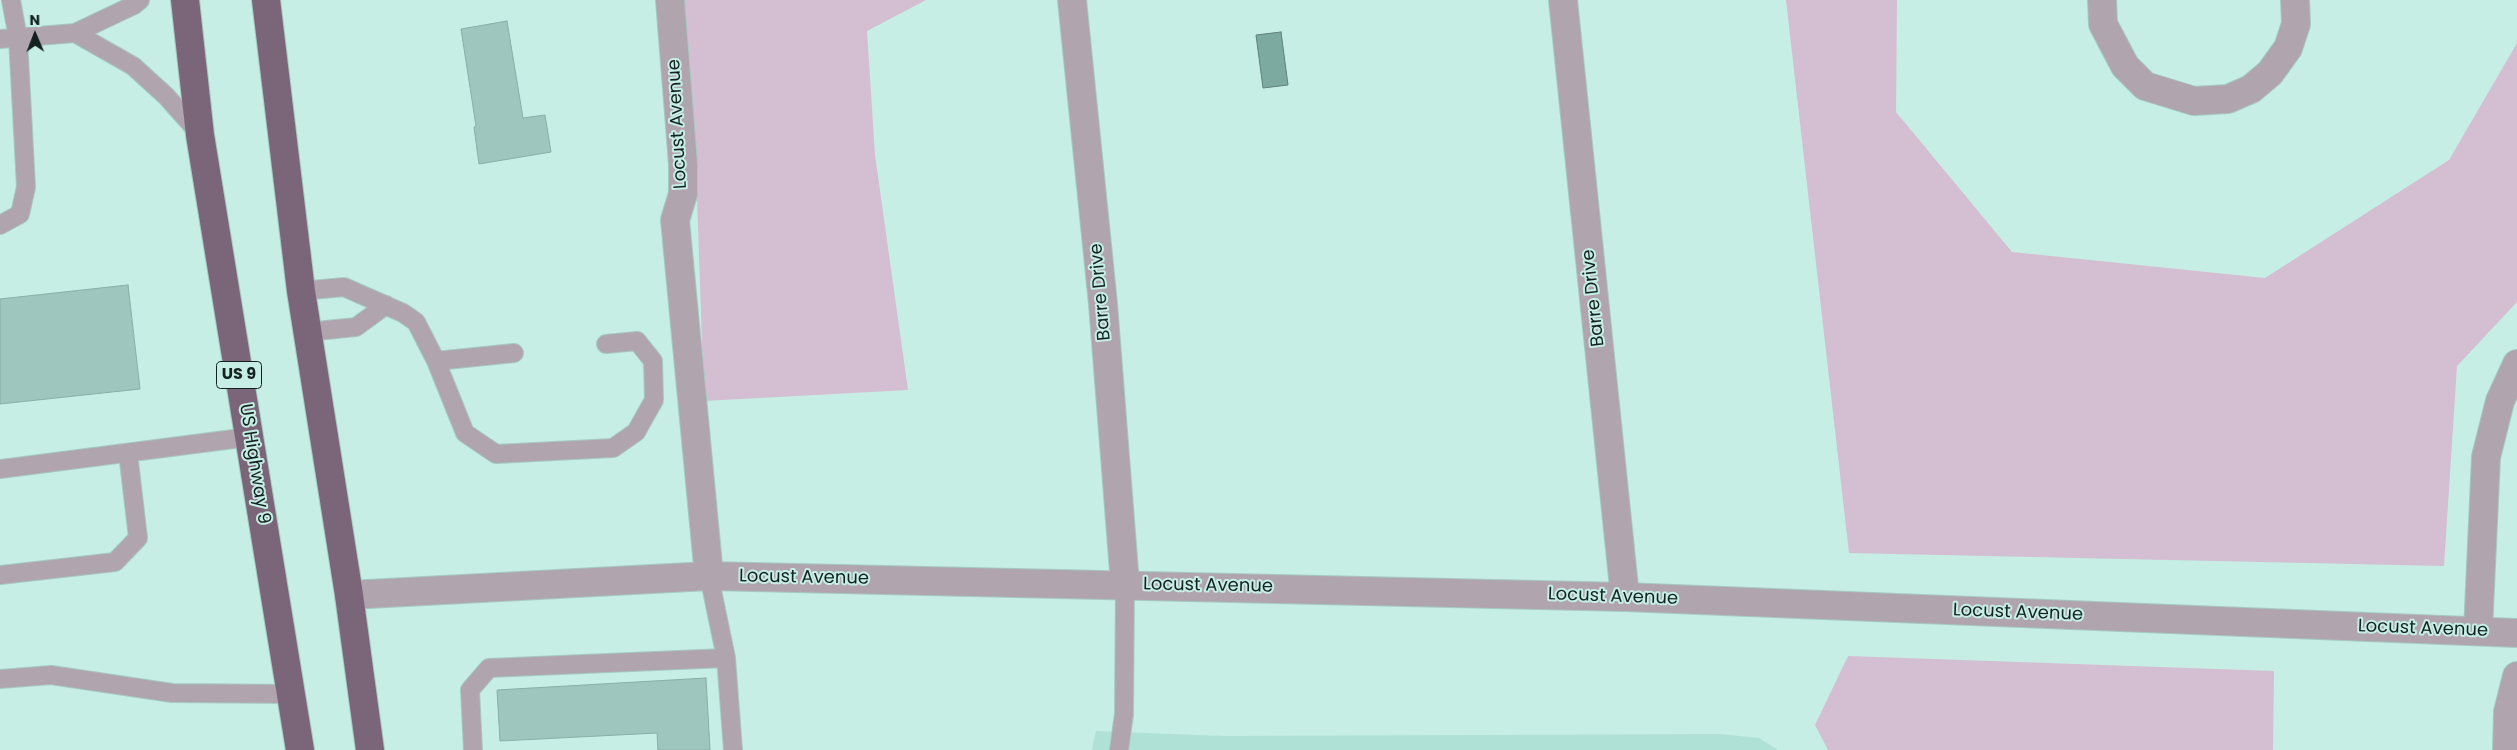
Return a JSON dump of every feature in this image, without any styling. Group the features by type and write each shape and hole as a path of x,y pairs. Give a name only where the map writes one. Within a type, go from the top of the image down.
{"highway":[{"name":"US Highway 9","path":"185,0 200,135 300,750"},
{"path":"266,0 301,291 370,750"}],"street":[{"name":"Locust Avenue","path":"670,0 683,164 683,194 676,220 709,576"},
{"name":"Barre Drive","path":"1072,0 1103,304 1126,584"},
{"name":"Barre Drive","path":"1563,0 1626,597"},
{"path":"2102,0 2103,24 2125,66 2145,86 2194,101 2228,99 2251,89 2270,73 2288,48 2296,24 2294,0"},
{"path":"2478,631 2486,457 2500,401 2517,364"},
{"name":"Locust Avenue","path":"348,594 709,576 1126,584 1626,597 2517,633"},
{"path":"2508,750 2508,712 2517,676"}],"lane":[{"path":"0,226 20,214 26,187 18,38 11,0"},
{"path":"0,39 75,33 134,5 140,0"},
{"path":"75,33 133,66 166,96 200,135"},
{"path":"301,291 344,287 386,305 416,322 436,361 465,433 496,454 613,448 636,432 654,400 653,361 637,341 606,344"},
{"path":"307,332 356,327 386,305"},
{"path":"436,361 514,353"},
{"path":"0,469 249,437"},
{"path":"0,575 115,562 138,538 128,452"},
{"path":"709,576 726,658 734,750"},
{"path":"1122,750 1126,584"},
{"path":"473,750 470,690 489,668 726,658"},
{"path":"0,679 51,675 172,693 291,694"}],"shaded area":[{"path":"684,0 926,0 867,31 875,155 908,390 704,401 697,197"},
{"path":"1786,0 1897,0 1896,112 2012,252 2265,278 2449,160 2517,43 2517,302 2457,366 2444,566 1849,553"},
{"path":"1281,32 1288,85 1263,88 1256,35"},
{"path":"1848,656 2274,671 2273,750 1828,750 1815,725"},
{"path":"1096,731 1224,736 1720,734 1759,738 1778,750 1092,750"}],"building":[{"path":"507,21 523,118 545,115 551,152 479,164 474,127 476,126 461,29"},
{"path":"128,285 140,389 0,404 0,299"},
{"path":"706,678 710,750 658,750 657,733 500,741 497,690"}]}
